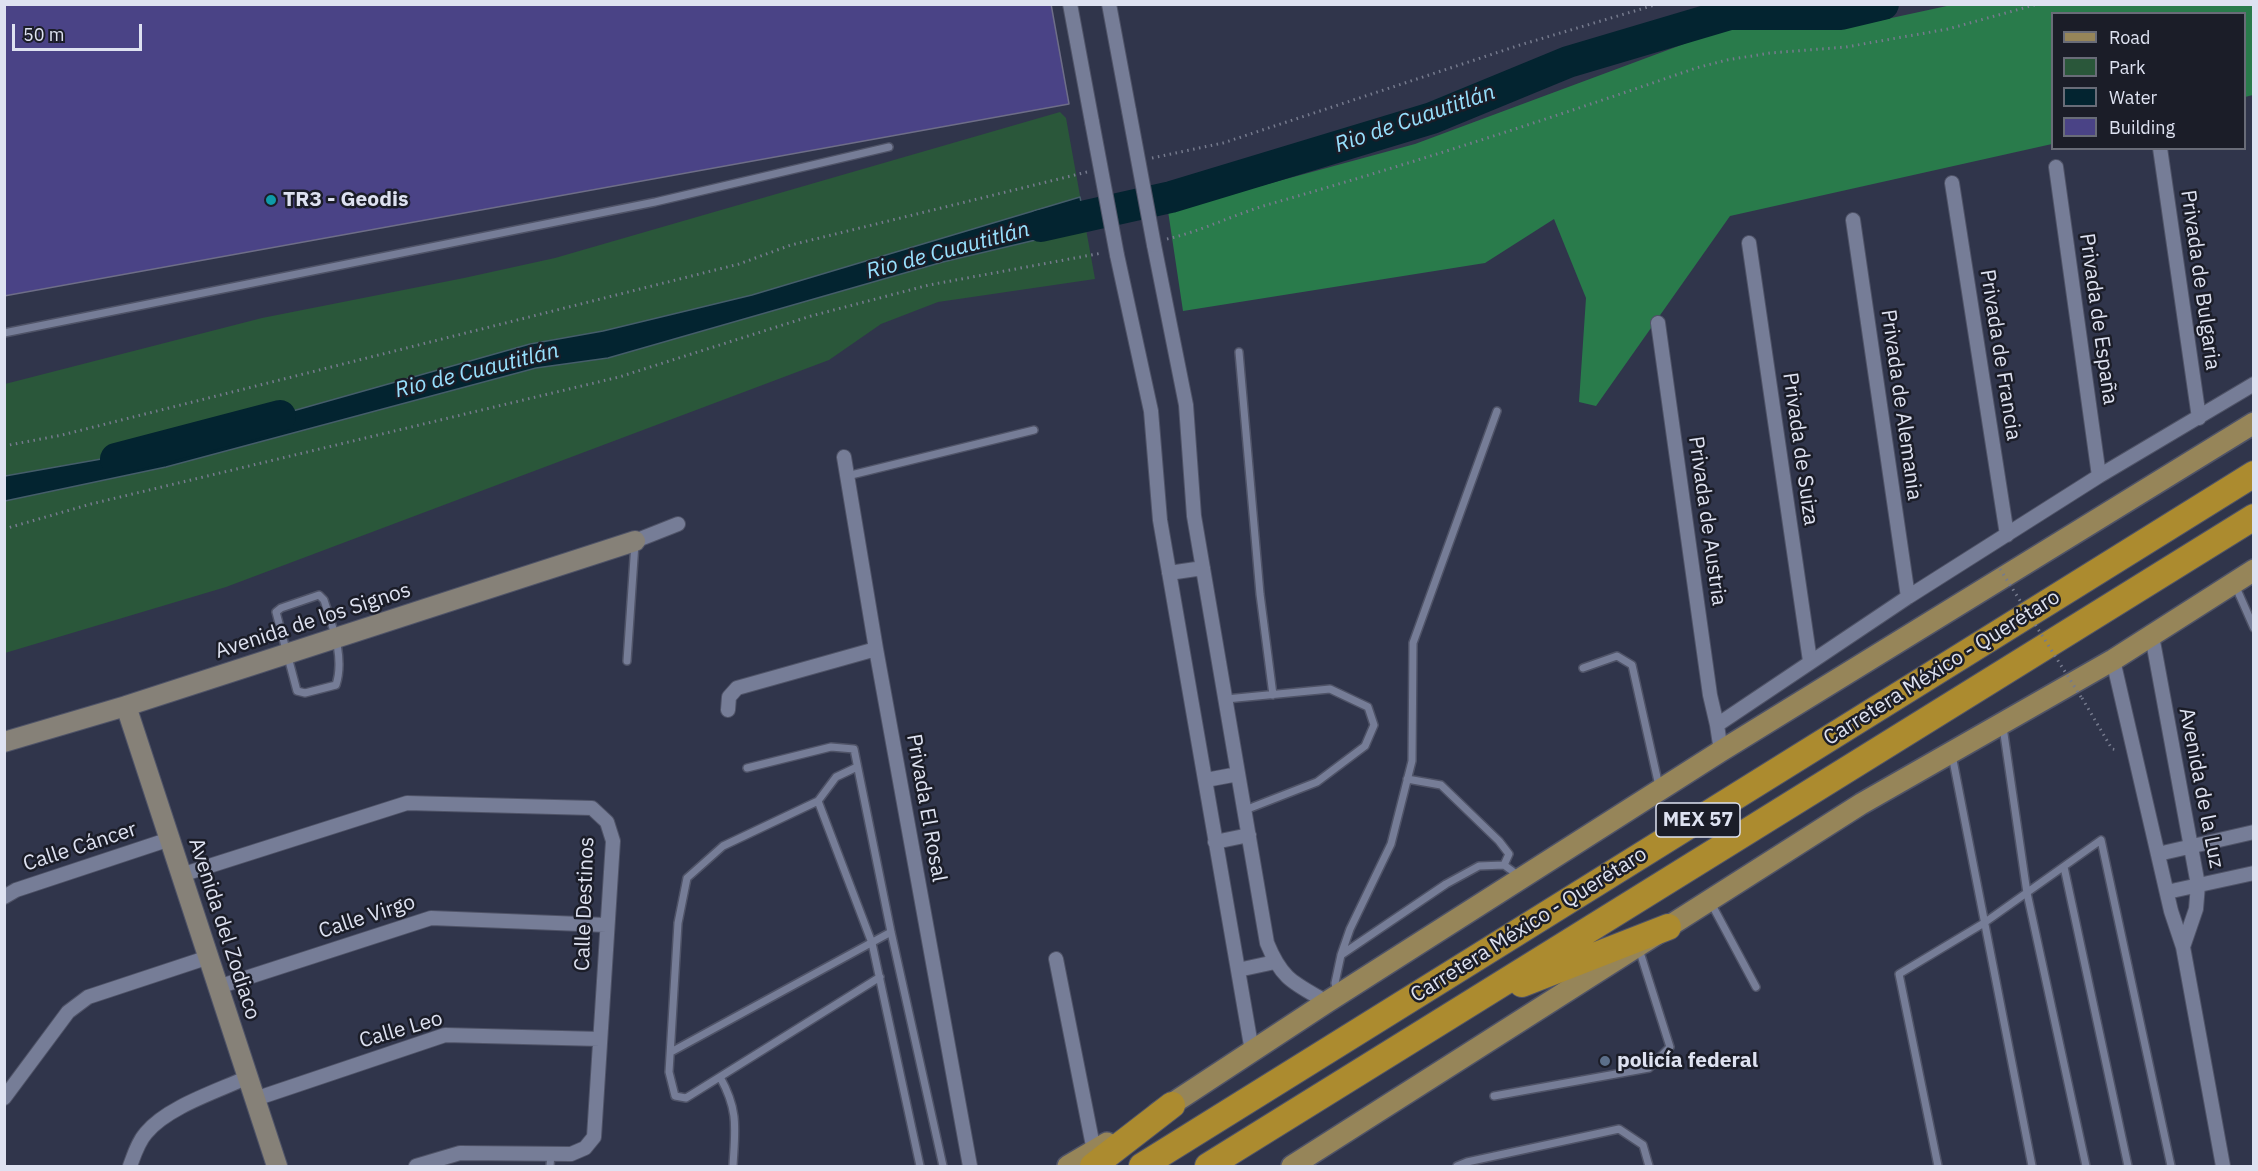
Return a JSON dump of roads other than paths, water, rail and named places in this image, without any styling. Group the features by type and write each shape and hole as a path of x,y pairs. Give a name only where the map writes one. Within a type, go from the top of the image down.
{"highway":[{"name":"Carretera México - Querétaro","path":"1142,1167 2253,474"},
{"name":"Carretera México - Querétaro","path":"1208,1167 2253,517"},
{"path":"1473,1001 1540,978 1668,927"},
{"path":"1093,1159 1172,1105"}],"main road":[{"path":"1172,1105 1332,998 1721,751 2253,423"},
{"path":"1292,1167 1861,804 2113,660 2253,570"},
{"path":"1068,1167 1093,1159"}],"street":[{"path":"1070,4 1113,253 1151,411 1160,520 1252,1051"},
{"path":"1109,4 1129,111 1158,242 1186,405 1194,516 1267,943 1275,962 1289,980 1332,998"},
{"name":"Privada de Bulgaria","path":"2160,150 2199,418"},
{"name":"Privada de España","path":"2056,167 2099,477"},
{"name":"Privada de Francia","path":"1952,183 2007,535"},
{"name":"Privada de Alemania","path":"1853,220 1908,597"},
{"name":"Privada de Suiza","path":"1749,243 1810,661"},
{"name":"Privada de Austria","path":"1658,323 1710,695 1721,751"},
{"path":"1717,725 1908,597 2253,384"},
{"name":"Privada El Rosal","path":"844,457 876,649 970,1167"},
{"path":"635,541 678,524"},
{"name":"Avenida de los Signos","path":"4,742 337,639 635,541"},
{"path":"1169,573 1203,568"},
{"name":"Avenida de la Luz","path":"2152,636 2198,885 2196,909 2182,947"},
{"path":"728,710 729,697 737,688 876,649"},
{"path":"2113,660 2182,947 2223,1167"},
{"name":"Avenida del Zodiaco","path":"126,706 277,1167"},
{"path":"1206,780 1238,774"},
{"name":"Calle Destinos","path":"182,875 407,803 592,808 607,822 613,841 594,1137 585,1148 551,1160 460,1153 416,1167"},
{"path":"2158,854 2253,832"},
{"path":"1215,842 1249,835"},
{"name":"Calle Cáncer","path":"4,897 16,890 170,839"},
{"path":"2167,892 2253,873"},
{"name":"Calle Virgo","path":"218,987 432,918 606,925"},
{"path":"4,1098 68,1012 88,997 208,957"},
{"path":"1056,959 1093,1159"},
{"path":"1238,970 1275,962"},
{"name":"Calle Leo","path":"255,1099 445,1035 600,1039"},
{"path":"130,1167 146,1132 161,1120 175,1111 248,1077"}],"lane":[{"path":"4,333 655,202 889,147"},
{"path":"1239,352 1260,594 1273,695"},
{"path":"1332,998 1341,956 1350,929 1391,844 1412,761 1413,643 1497,411"},
{"path":"847,476 1034,430"},
{"path":"627,661 635,541"},
{"path":"2234,583 2253,628"},
{"path":"319,595 324,600 337,639 339,676 336,685 305,693 297,690 276,612 281,608 319,595"},
{"path":"1583,668 1617,656 1632,665 1660,790"},
{"path":"1226,699 1330,689 1368,707 1374,725 1365,746 1317,782 1245,810"},
{"path":"2003,723 2027,893 2086,1167"},
{"path":"747,768 831,747 854,749 891,933 943,1167"},
{"path":"1952,752 2032,1167"},
{"path":"857,766 836,777 818,801 723,846 687,878 678,923 669,1072 675,1096 686,1098 880,977"},
{"path":"1407,779 1441,785 1500,841 1509,854 1504,865"},
{"path":"818,801 872,943 920,1167"},
{"path":"1938,1167 1899,974 1984,923 2101,840 2171,1167"},
{"path":"1341,956 1446,884 1479,866 1504,865 1521,878"},
{"path":"2064,867 2128,1167"},
{"path":"1710,900 1756,987"},
{"path":"671,1052 891,933"},
{"path":"1494,1096 1649,1068 1670,1047 1638,946"},
{"path":"720,1077 730,1096 735,1115 733,1167"},
{"path":"1457,1167 1467,1162 1619,1129 1643,1145 1649,1167"}],"water":[{"path":"1080,197 1086,228 943,262 608,358 536,368 166,467 5,501 5,476 158,449 530,344 603,331 752,295"}],"waterway":[{"name":"Rio de Cuautitlán","path":"1041,226 1171,197 1432,118 1568,62 1730,14 1841,14 1883,4"},
{"name":"Rio de Cuautitlán","path":"116,459 280,416"}],"place":[{"name":"TR3 - Geodis","path":"271,200"},
{"name":"policía federal","path":"1605,1061"}]}
